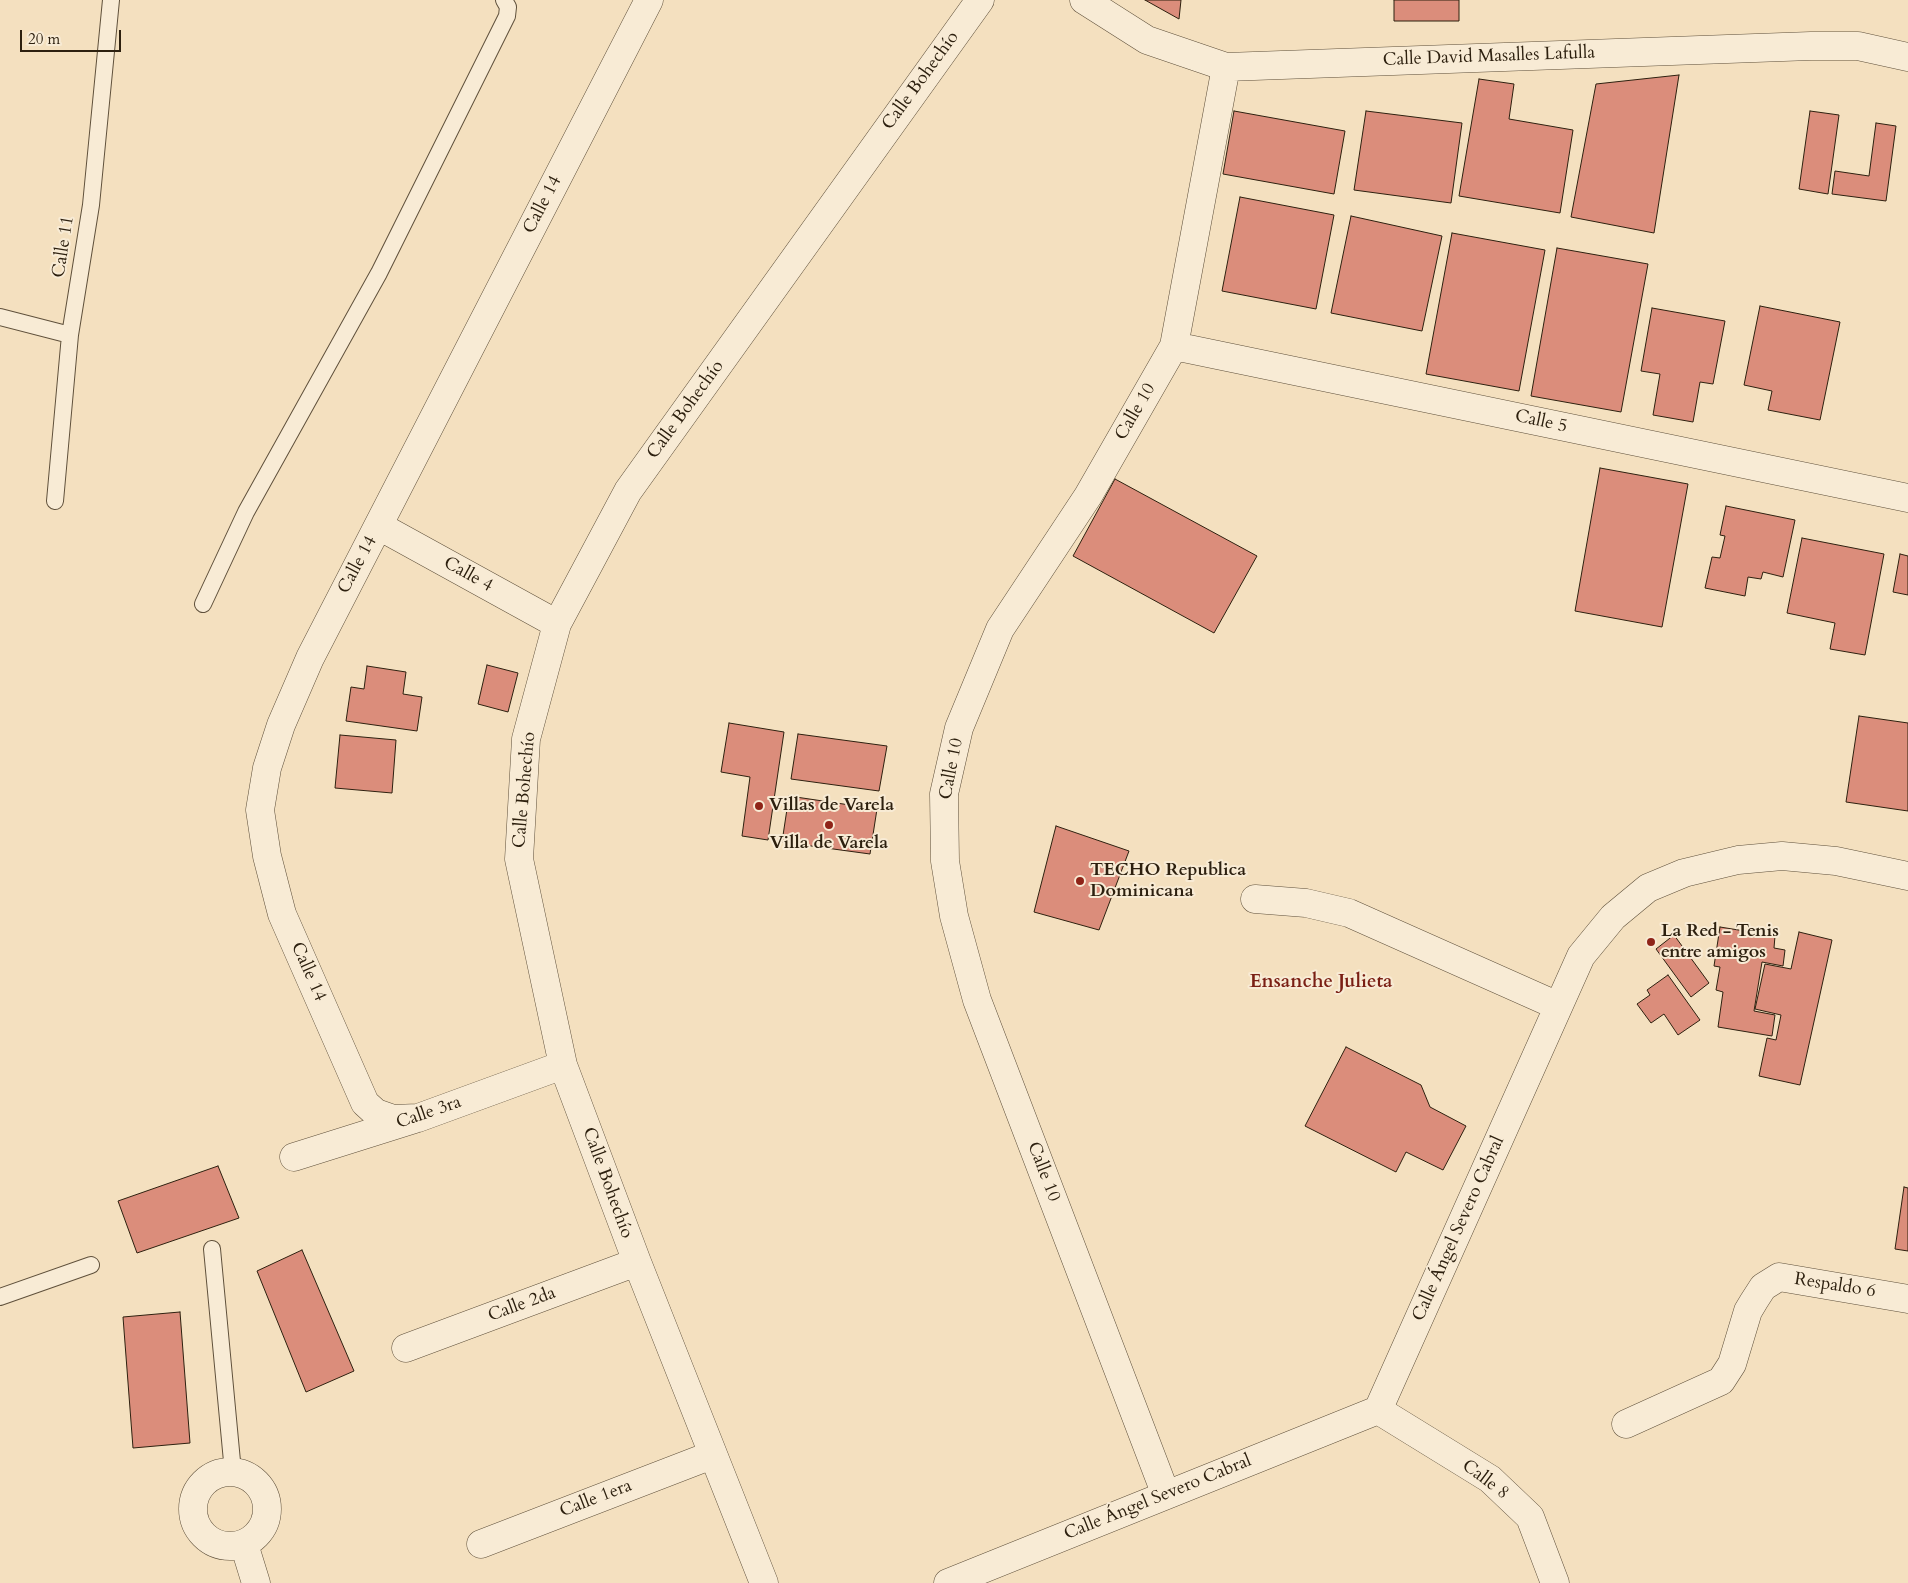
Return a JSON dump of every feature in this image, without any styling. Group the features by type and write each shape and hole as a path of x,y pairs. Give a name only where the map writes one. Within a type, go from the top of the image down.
{"street":[{"name":"Calle 14","path":"418,1118 393,1119 376,1113 365,1103 282,914 267,856 260,810 267,768 288,708 310,658 649,0"},
{"name":"Calle Bohechío","path":"764,1583 637,1262 563,1066 520,859 526,739 557,624 628,491 980,0"},
{"name":"Calle David Masalles Lafulla","path":"1084,0 1147,40 1226,67 1811,46 1858,46 1908,57"},
{"name":"Calle 10","path":"1166,1494 977,1000 954,916 945,861 944,794 959,728 1000,629 1088,496 1174,346 1226,67"},
{"name":"Calle 5","path":"1174,346 1908,498"},
{"name":"Calle 4","path":"379,526 557,624"},
{"name":"Calle Ángel Severo Cabral","path":"948,1583 1378,1410 1581,956 1613,917 1648,888 1684,873 1738,860 1782,856 1836,862 1908,876"},
{"path":"1255,899 1306,904 1349,914 1558,1006"},
{"name":"Calle 3ra","path":"294,1157 418,1118 563,1066"},
{"name":"Calle 2da","path":"406,1348 637,1262"},
{"name":"Respaldo 6","path":"1626,1424 1721,1382 1732,1364 1748,1311 1763,1287 1779,1277 1908,1298"},
{"name":"Calle 8","path":"1378,1410 1490,1479 1523,1511 1530,1518 1555,1583"},
{"name":"Calle 1era","path":"480,1544 712,1454"},
{"path":"233,1472 245,1475 256,1481 268,1504 263,1528 244,1544 232,1546 220,1544 209,1539 201,1531 195,1520 193,1509 195,1497 201,1486 210,1478 220,1473 233,1472"},
{"path":"244,1544 256,1583"}],"lane":[{"name":"Calle 11","path":"55,501 70,334 91,205 111,0"},
{"path":"203,604 246,512 378,273 507,16 508,7 504,0"},
{"path":"0,317 70,334"},
{"path":"212,1249 233,1472"},
{"path":"0,1297 91,1266"}],"building":[{"path":"1145,0 1181,0 1179,19"},
{"path":"1394,0 1459,0 1459,21 1394,21"},
{"path":"1679,75 1654,233 1571,217 1596,84"},
{"path":"1479,79 1514,84 1509,119 1573,130 1560,213 1459,196"},
{"path":"1234,111 1345,131 1334,194 1223,174"},
{"path":"1366,111 1462,123 1451,203 1354,190"},
{"path":"1810,111 1839,115 1828,194 1799,189"},
{"path":"1876,123 1896,126 1886,201 1832,194 1835,171 1869,176"},
{"path":"1240,197 1334,215 1316,309 1222,291"},
{"path":"1351,216 1442,236 1422,331 1331,313"},
{"path":"1452,233 1545,250 1519,391 1426,374"},
{"path":"1557,248 1648,264 1621,412 1531,396"},
{"path":"1760,306 1840,322 1820,420 1768,410 1772,391 1744,385"},
{"path":"1652,308 1725,321 1713,384 1700,382 1693,422 1653,415 1660,374 1641,371"},
{"path":"1600,468 1688,484 1662,627 1575,611"},
{"path":"1115,479 1257,556 1214,633 1073,556"},
{"path":"1726,506 1795,520 1783,577 1763,572 1761,579 1748,577 1745,596 1705,588 1712,557 1720,558 1725,536 1720,535"},
{"path":"1802,538 1884,554 1865,655 1830,649 1835,623 1787,613"},
{"path":"1900,554 1908,556 1908,595 1893,592"},
{"path":"487,665 518,673 508,712 478,704"},
{"path":"367,666 406,672 403,694 422,697 417,731 346,721 351,687 364,689"},
{"path":"1859,716 1908,723 1908,811 1846,802"},
{"name":"Villas de Varela","path":"729,723 784,732 768,840 742,836 750,777 721,772"},
{"name":"Villas de Varela","path":"798,734 887,746 879,791 791,779"},
{"path":"340,735 396,740 392,793 335,788"},
{"name":"Villa de Varela","path":"789,796 877,809 870,854 782,842"},
{"name":"TECHO Republica Dominicana","path":"1056,826 1129,851 1099,930 1034,912"},
{"path":"1720,927 1775,936 1774,948 1785,950 1783,966 1762,962 1754,1011 1775,1015 1772,1036 1718,1027 1723,992 1716,990 1720,967 1714,966"},
{"path":"1799,932 1832,940 1800,1085 1759,1076 1767,1038 1776,1040 1781,1015 1755,1009 1765,964 1791,969"},
{"path":"1674,935 1709,983 1691,997 1656,949"},
{"path":"1668,975 1700,1020 1678,1035 1664,1014 1651,1023 1637,1004 1650,995 1647,990"},
{"path":"1346,1047 1421,1085 1430,1107 1466,1126 1443,1170 1406,1152 1396,1172 1305,1126"},
{"path":"218,1166 239,1218 137,1253 118,1201"},
{"path":"1904,1187 1908,1188 1908,1251 1895,1249"},
{"path":"302,1250 354,1371 306,1392 257,1271"},
{"path":"180,1312 190,1443 133,1448 123,1317"}],"place":[{"name":"Villas de Varela","path":"759,806"},
{"name":"Villa de Varela","path":"829,825"},
{"name":"TECHO Republica Dominicana","path":"1080,881"},
{"name":"La Red - Tenis entre amigos","path":"1651,942"}],"district":[{"name":"Ensanche Julieta","path":"1321,983"}]}
